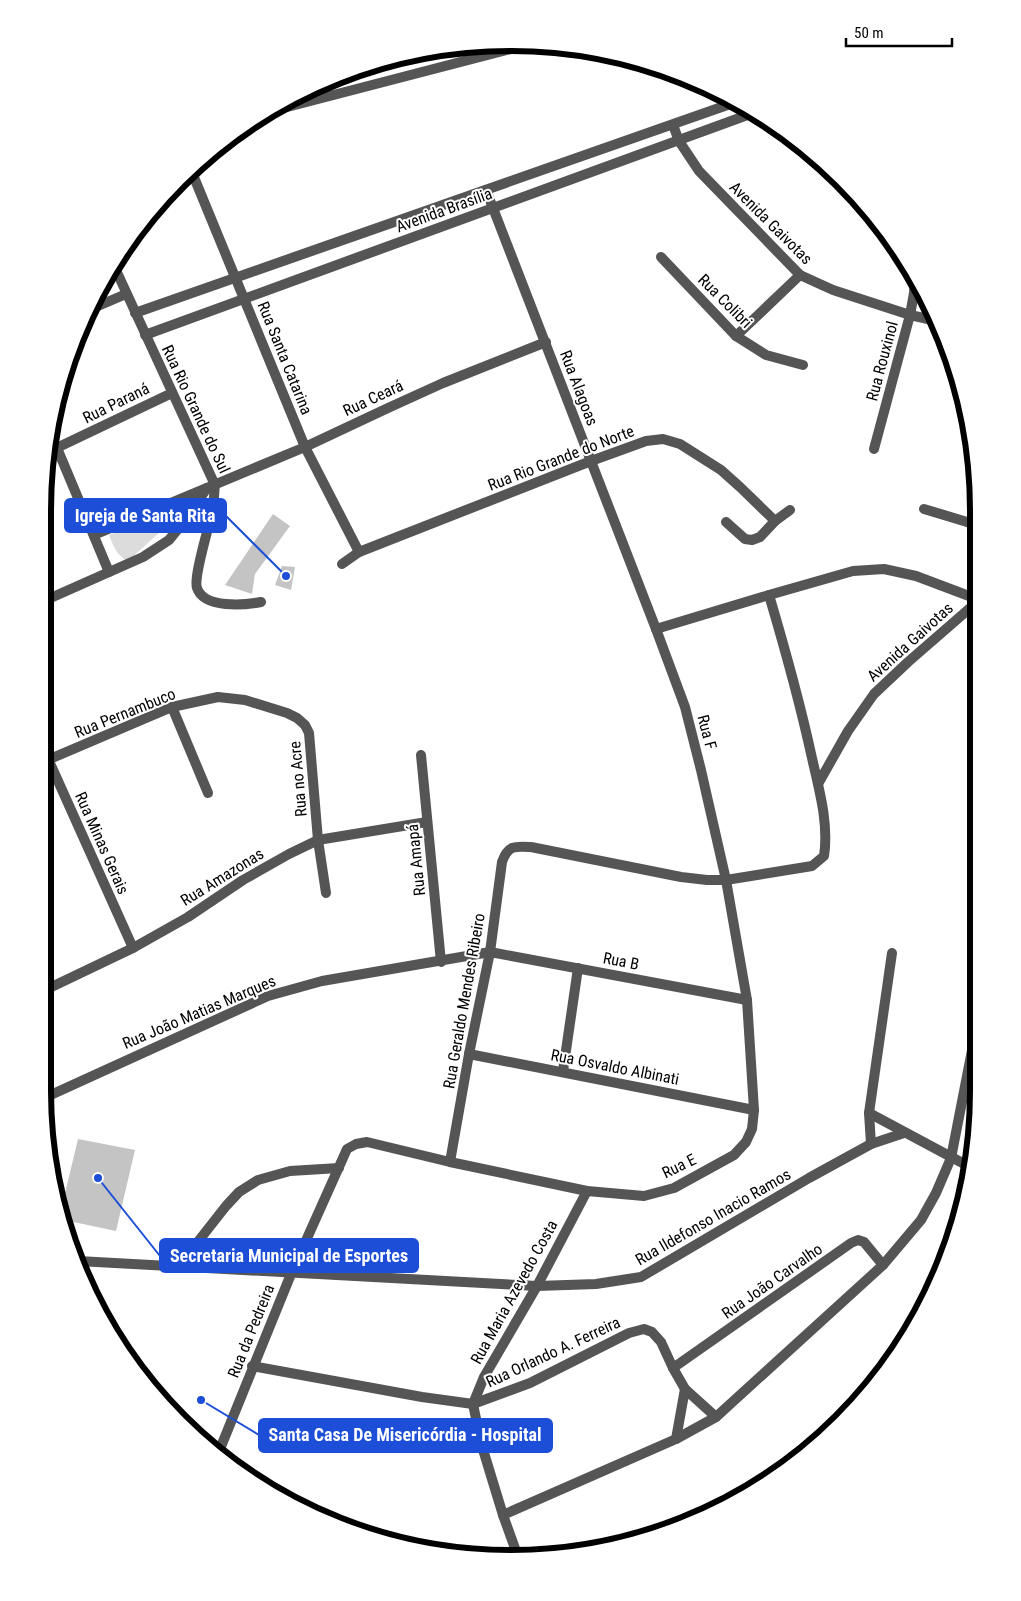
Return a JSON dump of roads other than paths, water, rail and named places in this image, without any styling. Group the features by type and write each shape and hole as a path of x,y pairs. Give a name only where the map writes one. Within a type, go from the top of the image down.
{"street":[{"path":"297,105 502,51"},
{"name":"Avenida Brasília","path":"135,313 726,106"},
{"name":"Avenida Brasília","path":"145,335 745,116"},
{"name":"Avenida Gaivotas","path":"673,125 679,141 699,171 800,275 833,290 928,319"},
{"name":"Rua Santa Catarina","path":"194,178 305,448 360,552"},
{"name":"Rua Alagoas","path":"486,190 644,596"},
{"name":"Rua Colibri","path":"661,257 736,336 766,355 803,365"},
{"name":"Rua Rio Grande do Sul","path":"117,274 172,393 211,487 213,507 197,576 197,588 203,597 224,605 248,605 261,602"},
{"path":"736,336 800,275"},
{"name":"Rua Rouxinol","path":"874,449 910,315 914,292"},
{"path":"100,305 126,294"},
{"name":"Rua Ceará","path":"94,536 305,448 411,397 546,342"},
{"name":"Rua Paraná","path":"57,448 172,393"},
{"name":"Rua Rio Grande do Norte","path":"342,564 360,552 592,461 646,441 663,439 680,444 721,470 775,521"},
{"path":"57,448 108,572"},
{"path":"51,598 143,557 169,540 211,487"},
{"path":"924,509 970,523"},
{"path":"726,522 745,540 752,540 760,537 775,521 790,510"},
{"path":"656,629 769,594 853,571 884,568 916,576 970,597"},
{"path":"726,880 812,866 824,856 826,840 818,784 800,706 769,594"},
{"name":"Rua F","path":"644,596 685,707 726,880"},
{"name":"Avenida Gaivotas","path":"818,784 848,731 874,694 970,606"},
{"name":"Rua Pernambuco","path":"51,756 172,707 218,697"},
{"name":"Rua no Acre","path":"218,697 245,700 287,713 305,725 309,733 312,755 318,840 326,893"},
{"path":"172,707 208,793"},
{"name":"Rua Amapá","path":"421,755 441,962"},
{"name":"Rua Minas Gerais","path":"51,769 133,948"},
{"name":"Rua Amazonas","path":"51,987 133,948 188,917 243,880 318,840 427,822"},
{"name":"Rua Geraldo Mendes Ribeiro","path":"450,1162 469,1054 490,952 502,862 510,848 520,846 531,847 681,877 726,880"},
{"name":"Rua E","path":"356,1144 367,1142 587,1191 644,1196 674,1188 734,1154 746,1142 752,1129 754,1110 747,1000 726,880"},
{"name":"Rua João Matias Marques","path":"51,1095 268,996 322,981 441,962 490,952"},
{"name":"Rua B","path":"490,952 747,1000"},
{"path":"871,1144 869,1113 892,953"},
{"path":"563,1071 578,968"},
{"name":"Rua Osvaldo Albinati","path":"469,1054 754,1110"},
{"path":"503,1515 676,1439 716,1418 883,1265 920,1220 936,1193 951,1158 970,1061"},
{"path":"869,1113 964,1164"},
{"name":"Rua Ildefonso Inacio Ramos","path":"85,1262 537,1286 596,1284 641,1277 871,1144 904,1133"},
{"name":"Rua da Pedreira","path":"221,1447 291,1274 347,1149 356,1144"},
{"path":"178,1267 226,1206 239,1192 258,1180 290,1171 339,1168"},
{"name":"Rua Maria Azevedo Costa","path":"473,1404 484,1376 537,1286 587,1191"},
{"name":"Rua João Carvalho","path":"673,1368 850,1243 858,1240 864,1242 883,1265"},
{"name":"Rua Orlando A. Ferreira","path":"252,1366 473,1404 530,1383 629,1333 644,1329 652,1332 660,1342 686,1389 716,1418"},
{"path":"676,1439 686,1389"},
{"path":"473,1404 481,1442 516,1550"}],"place":[{"name":"Igreja de Santa Rita","path":"286,576"},
{"name":"Secretaria Municipal de Esportes","path":"98,1178"},
{"name":"Santa Casa De Misericórdia - Hospital","path":"201,1400"}]}
